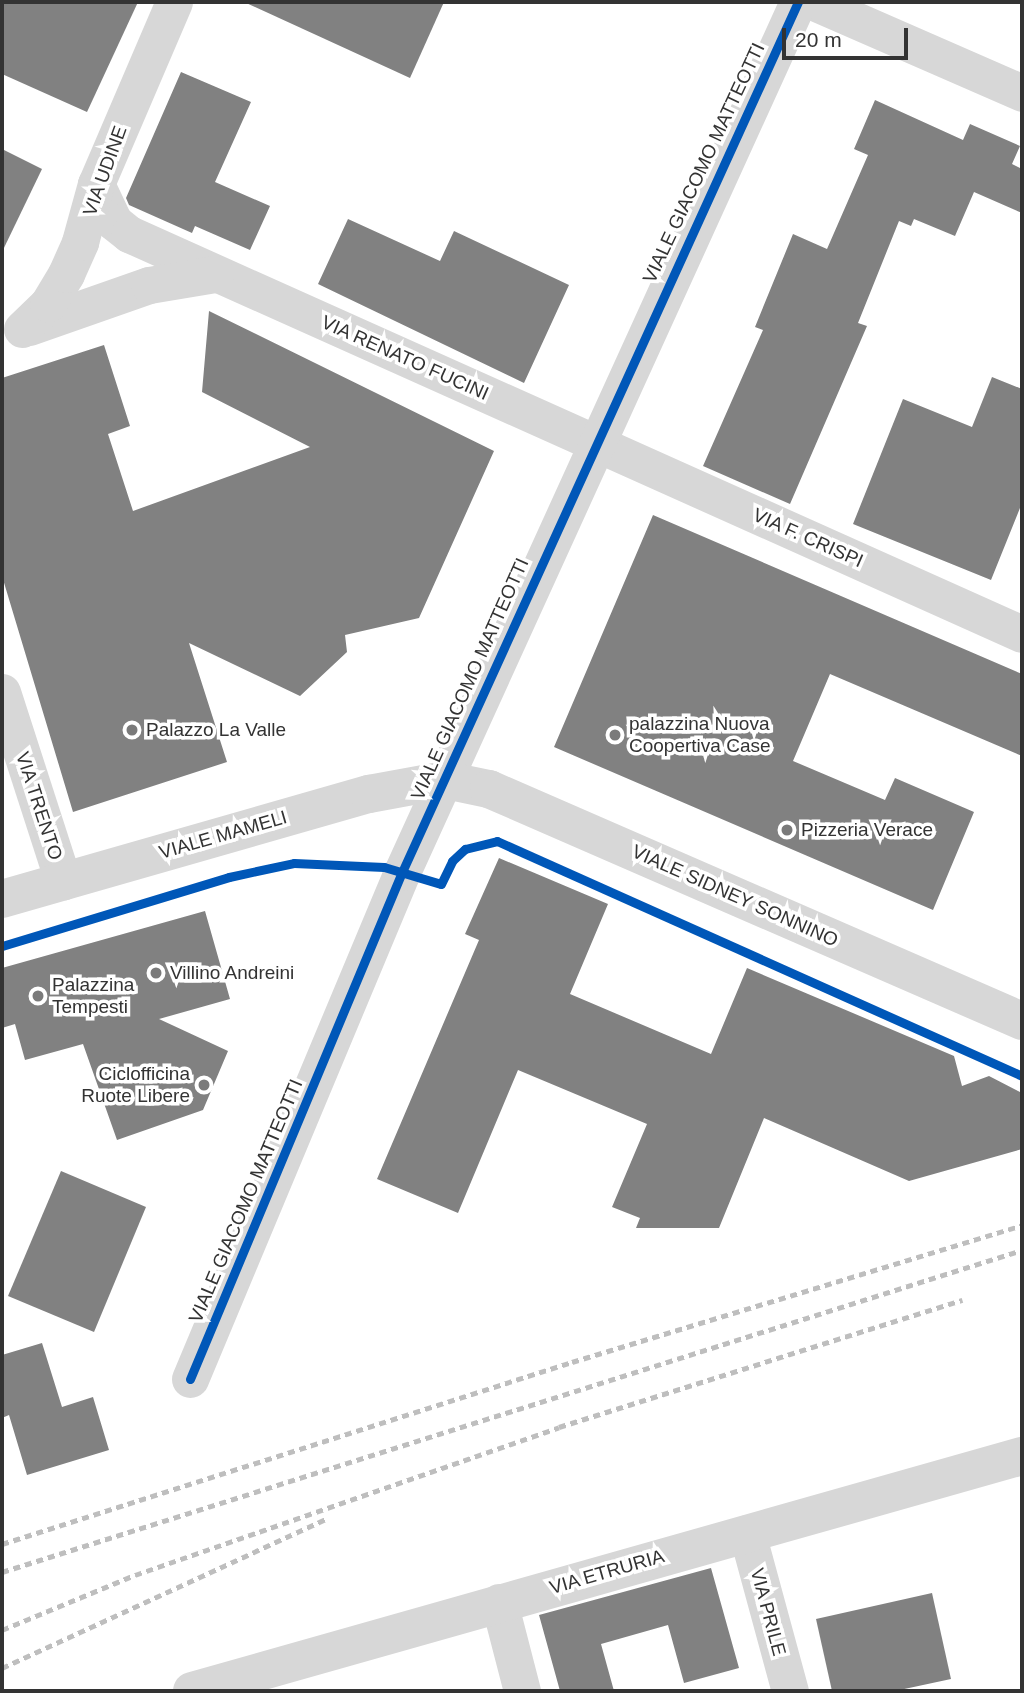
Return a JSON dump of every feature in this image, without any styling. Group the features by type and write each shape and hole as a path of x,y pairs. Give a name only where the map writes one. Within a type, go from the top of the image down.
{"street":[{"name":"VIA UDINE","path":"12,333 48,304 66,274 80,242 96,184 174,2"},
{"name":"VIALE GIACOMO MATTEOTTI","path":"190,1379 402,872 798,2"},
{"path":"814,2 1022,93"},
{"name":"VIA RENATO FUCINI","path":"96,184 114,222 129,233 595,443"},
{"path":"12,333 149,285 215,274"},
{"name":"VIA F. CRISPI","path":"595,443 1022,634"},
{"name":"VIA TRENTO","path":"2,692 63,881"},
{"name":"VIALE MAMELI","path":"2,899 369,794 445,780"},
{"name":"VIALE SIDNEY SONNINO","path":"445,780 489,789 1022,1021"},
{"name":"VIA ETRURIA","path":"192,1691 1022,1456"},
{"name":"VIA PRILE","path":"747,1533 790,1691"},
{"path":"499,1602 522,1691"}],"building":[{"path":"2,2 138,2 87,112 2,74"},
{"path":"244,2 444,2 410,78"},
{"path":"181,72 251,102 215,182 270,206 250,250 195,226 192,233 129,205 126,198"},
{"path":"875,100 963,140 970,124 1020,146 1012,164 1022,169 1022,213 974,192 955,236 914,219 911,226 899,221 858,323 867,326 790,504 703,466 763,330 755,327 793,234 827,249 868,155 854,149"},
{"path":"2,149 42,169 2,252"},
{"path":"348,219 440,261 454,231 569,285 524,383 318,284"},
{"path":"209,311 494,451 419,618 345,635 347,652 300,696 189,643 227,762 73,812 2,576 2,378 104,345 130,426 108,434 133,511 310,447 202,392"},
{"path":"992,377 1022,389 1022,503 991,580 853,524 903,399 972,427"},
{"path":"653,515 1022,674 1022,756 830,674 793,761 885,800 895,778 974,812 933,910 554,747"},
{"path":"499,858 608,904 570,994 711,1054 747,968 954,1056 962,1086 989,1076 1022,1093 1022,1149 909,1181 764,1118 719,1228 636,1228 640,1218 612,1207 647,1124 518,1070 458,1213 377,1179 479,940 465,934"},
{"path":"205,911 230,999 159,1019 228,1051 203,1110 117,1140 83,1044 25,1060 15,1024 2,1028 2,968"},
{"path":"61,1171 146,1207 94,1332 8,1296"},
{"path":"42,1343 62,1407 93,1397 109,1450 27,1475 9,1415 2,1418 2,1355"},
{"path":"711,1568 739,1668 684,1683 668,1625 601,1644 614,1691 560,1691 539,1615"},
{"path":"932,1593 951,1679 895,1691 832,1691 816,1619"}],"railway":[{"path":"2,1544 572,1362 1022,1225"},
{"path":"2,1572 1022,1250"},
{"path":"2,1630 135,1575 559,1427 962,1300"},
{"path":"2,1668 326,1519"}],"cycle path":[{"path":"190,1379 402,872 798,2"},
{"path":"2,946 229,877 294,863 384,867 441,884 452,861 465,849 497,841 1022,1076"}],"place":[{"name":"Palazzo La Valle","path":"132,730"},
{"name":"palazzina Nuova Coopertiva Case","path":"615,735"},
{"name":"Pizzeria Verace","path":"787,830"},
{"name":"Villino Andreini","path":"156,973"},
{"name":"Palazzina Tempesti","path":"38,996"},
{"name":"Ciclofficina Ruote Libere","path":"204,1085"}]}
